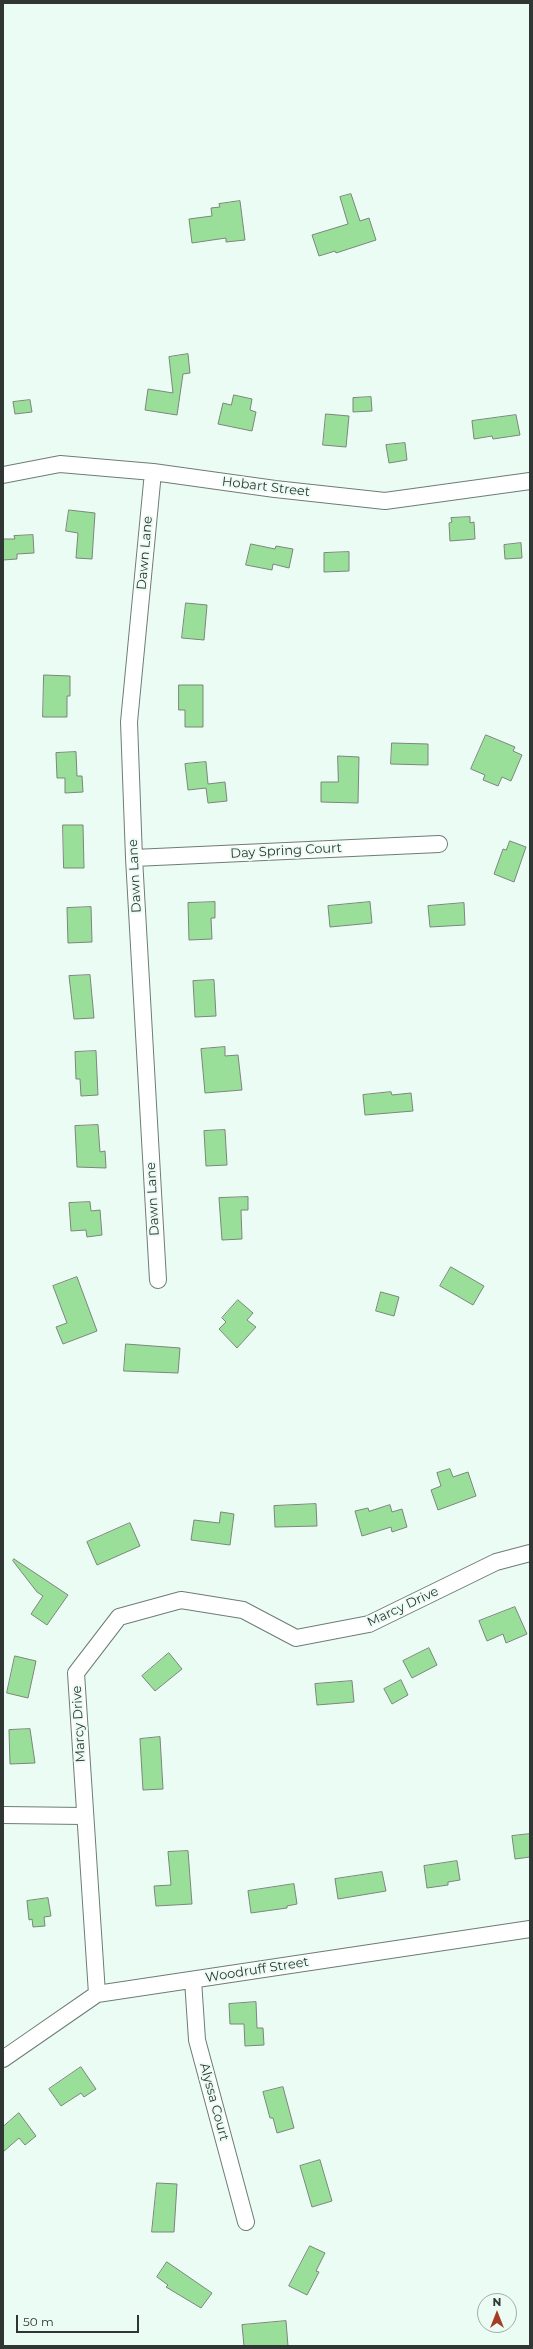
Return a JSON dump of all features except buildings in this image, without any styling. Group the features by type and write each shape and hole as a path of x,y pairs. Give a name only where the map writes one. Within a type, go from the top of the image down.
{"street":[{"name":"Hobart Street","path":"3,475 60,464 153,472 274,489 385,500 530,481"},
{"name":"Dawn Lane","path":"153,472 129,722 134,858 158,1280"},
{"name":"Day Spring Court","path":"134,858 439,844"},
{"name":"Marcy Drive","path":"97,1994 84,1816 76,1673 119,1617 182,1600 242,1610 296,1638 369,1624 496,1562 530,1553"},
{"path":"3,1815 84,1816"},
{"name":"Woodruff Street","path":"3,2059 97,1994 530,1929"},
{"name":"Alyssa Court","path":"193,1980 197,2040 246,2222"}]}
